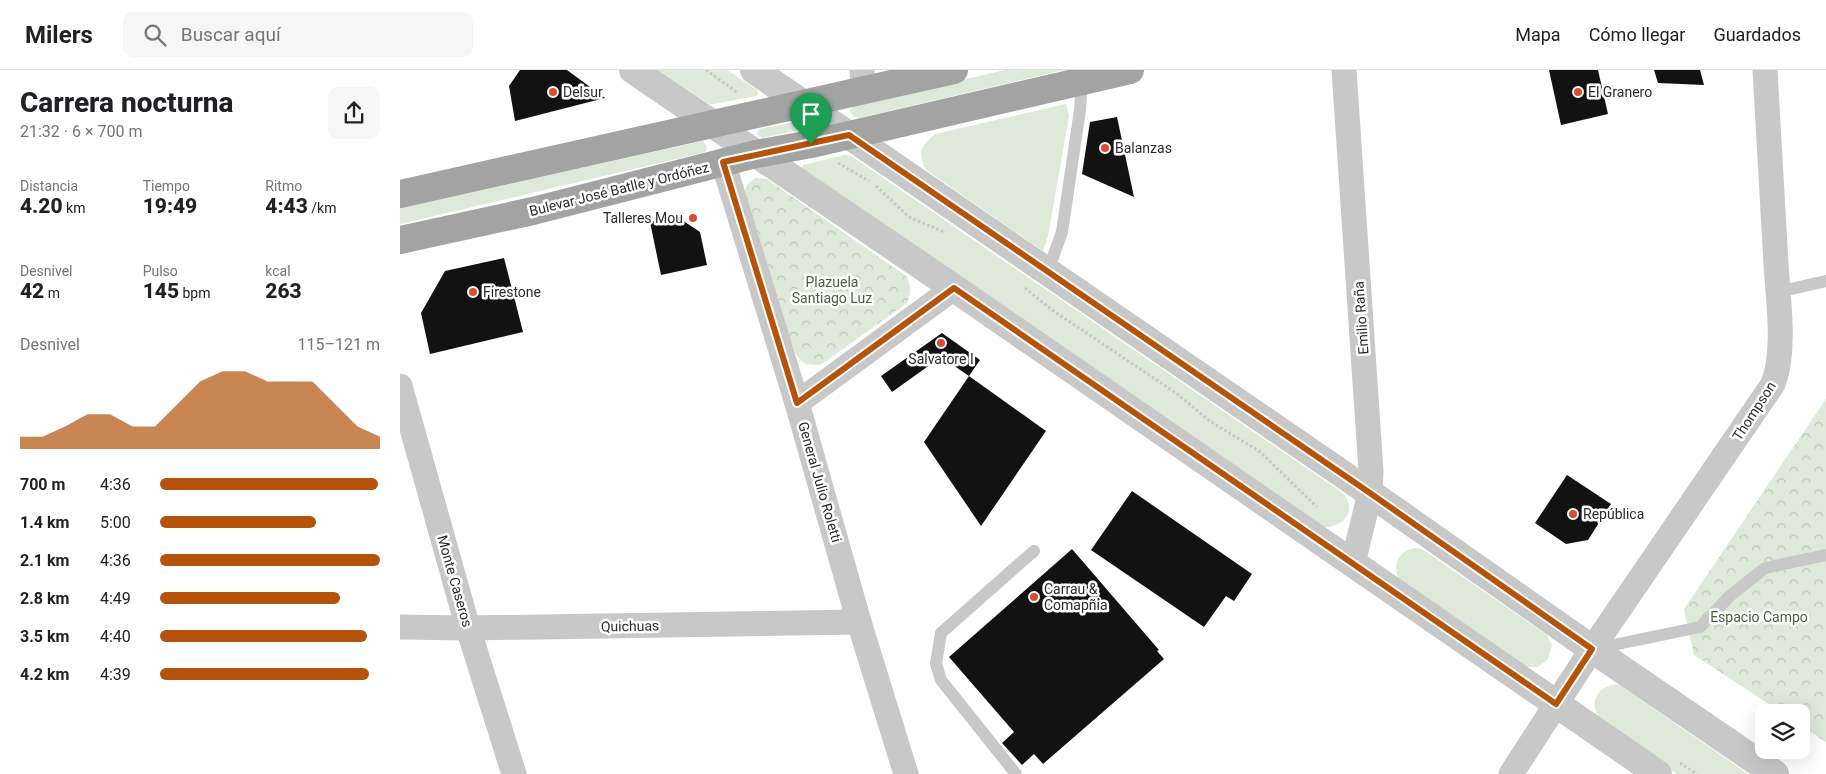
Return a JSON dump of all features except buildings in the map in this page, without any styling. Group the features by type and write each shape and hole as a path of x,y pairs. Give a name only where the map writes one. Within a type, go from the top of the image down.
{"main road":[{"path":"400,194 804,104 863,81 954,70"},
{"name":"Bulevar José Batlle y Ordóñez","path":"400,240 533,211 756,154 811,144 1130,70"}],"street":[{"path":"633,70 954,288 1556,704 1665,766"},
{"path":"754,70 1775,774"},
{"name":"Emilio Raña","path":"1344,70 1371,471 1370,493 1353,563"},
{"name":"Thompson","path":"1511,774 1592,649 1773,384 1780,361 1778,292 1765,70"},
{"name":"General Julio Roletti","path":"723,162 797,403 859,622 906,774"},
{"path":"797,403 954,288"},
{"name":"Monte Caseros","path":"400,386 468,628 514,774"},
{"name":"Quichuas","path":"400,627 468,628 859,622"}],"lane":[{"path":"1048,271 1062,232 1080,110 1082,81"},
{"path":"1778,292 1826,281"},
{"path":"1016,774 941,680 936,664 941,633 1034,551"},
{"path":"1592,649 1700,627 1731,595 1765,568 1826,554"}],"path":[{"path":"706,70 767,113"},
{"path":"811,144 839,164 876,185 909,217 948,234"},
{"path":"1018,283 1052,310 1176,393 1212,422 1259,450 1319,508"},
{"path":"1665,766 1697,774"}],"green space":[{"path":"658,70 727,70 757,90 758,94 756,96 709,104"},
{"path":"1005,70 1064,70 859,118 852,115 850,111 852,106 858,104"},
{"path":"1066,104 1069,116 1048,236 1043,251 926,170 923,164 922,150 926,142 935,134"},
{"path":"795,122 800,123 802,127 800,130 762,138 757,134 759,129"},
{"path":"703,141 707,147 706,151 702,153 400,224 400,208"},
{"path":"845,155 851,156 1340,491 1347,499 1349,505 1348,514 1342,522 1324,527 802,168 803,165"},
{"name":"Plazuela Santiago Luz","path":"755,178 767,179 906,276 909,283 910,293 907,303 822,364 810,365 802,361 798,358 791,343 745,193 749,183"},
{"name":"Espacio Campo","path":"1826,399 1826,742 1810,732 1810,704 1769,704 1694,655 1684,609"},
{"path":"1415,548 1422,549 1547,635 1552,646 1548,659 1538,667 1526,667 1400,581 1396,570 1398,560 1404,552"},
{"path":"1616,684 1748,774 1677,774 1603,722 1598,716 1595,704 1598,693"}],"place":[{"name":"Delsur","path":"553,92"},
{"name":"El Granero","path":"1578,92"},
{"name":"Balanzas","path":"1105,148"},
{"name":"Talleres Mou","path":"693,218"},
{"name":"Firestone","path":"473,292"},
{"name":"Salvatore I","path":"941,343"},
{"name":"República","path":"1573,514"},
{"name":"Carrau & Comapñia","path":"1034,597"}],"route":[{"path":"849,135 1370,493 1592,649 1556,704 954,288 797,403 723,162 811,144 849,135"}]}
